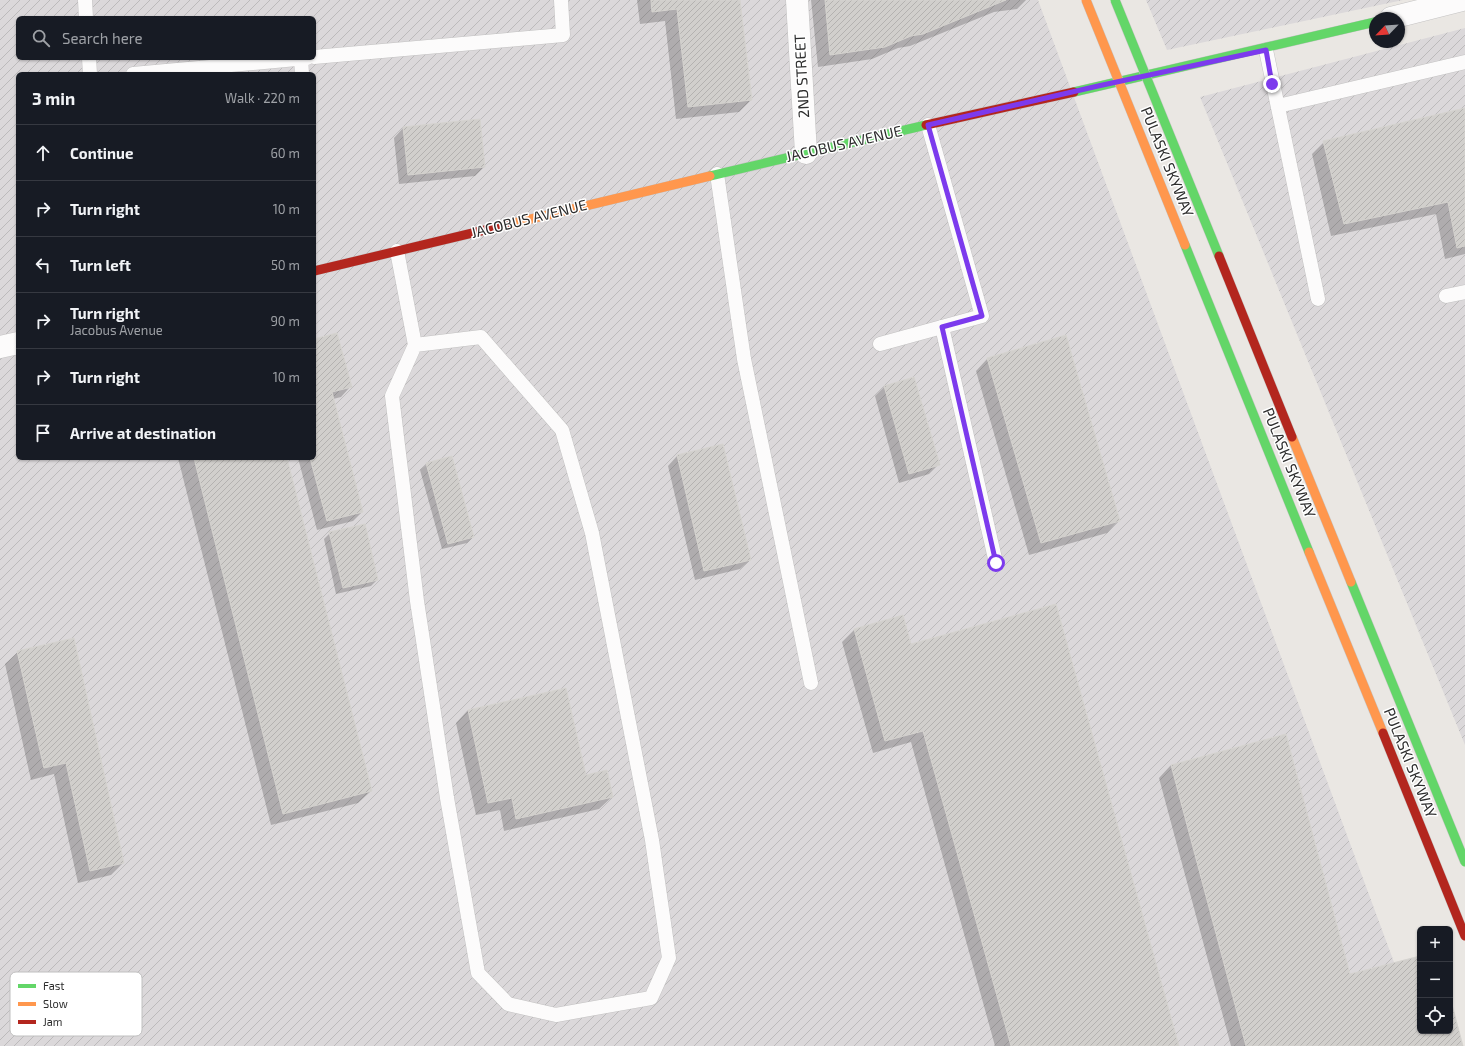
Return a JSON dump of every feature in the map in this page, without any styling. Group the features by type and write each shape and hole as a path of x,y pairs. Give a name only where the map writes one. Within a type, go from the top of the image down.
{"main road":[{"name":"PULASKI SKYWAY","path":"1115,0 1465,862"},
{"name":"PULASKI SKYWAY","path":"1086,6 1465,936"},
{"name":"JACOBUS AVENUE","path":"316,271 806,153 1098,86 1266,50 1369,24"}],"street":[{"name":"2ND STREET","path":"797,0 806,153"},
{"path":"1405,14 1453,1"},
{"path":"0,347 16,343"}],"lane":[{"path":"85,0 86,16"},
{"path":"316,57 563,35 561,0"},
{"path":"1086,6 1115,0"},
{"path":"1266,50 1318,299"},
{"path":"89,60 90,72"},
{"path":"154,72 280,60"},
{"path":"301,60 302,72"},
{"path":"1278,106 1465,62"},
{"path":"880,344 982,316 928,125"},
{"path":"717,174 744,359 811,683"},
{"path":"397,251 415,345 392,396 417,601 447,798 478,973 508,1004 556,1015 651,998 669,958 652,840 592,533 562,430 481,337 415,345"},
{"path":"1446,296 1465,292"},
{"path":"942,327 996,563"}],"shaded area":[{"path":"0,0 1038,0 1417,1024 1417,1034 1421,1034 1425,1046 0,1046"},
{"path":"1146,0 1403,0 1167,50"},
{"path":"1465,28 1465,745 1200,97 1388,48 1405,48 1405,44"}],"building":[{"path":"651,0 740,0 752,100 688,107 677,9 652,12"},
{"path":"825,0 1006,0 923,34 911,36 885,47 830,55"},
{"path":"1465,108 1465,246 1457,248 1448,202 1344,224 1323,141"},
{"path":"480,119 485,167 408,175 403,127"},
{"path":"337,333 352,387 332,392 363,512 327,521 311,460 316,460 316,338"},
{"path":"1066,335 1120,521 1041,543 987,358"},
{"path":"914,377 940,465 909,474 884,386"},
{"path":"723,444 751,560 704,571 677,455"},
{"path":"452,456 474,537 448,544 426,463"},
{"path":"194,460 288,460 372,791 283,814"},
{"path":"365,524 378,580 343,588 329,532"},
{"path":"1056,604 1179,1046 1011,1046 923,731 885,741 854,629 903,615 911,644"},
{"path":"74,638 124,863 90,871 66,763 44,768 17,651"},
{"path":"566,688 586,775 607,770 613,797 516,819 512,798 488,803 468,710"},
{"path":"1286,734 1350,974 1417,957 1417,1034 1453,1034 1453,1008 1463,1046 1246,1046 1171,765"}],"traffic: fast":[{"path":"1115,0 1219,256"},
{"path":"1074,92 1369,23"},
{"path":"710,176 926,125"},
{"path":"1185,245 1309,552"},
{"path":"1351,582 1465,862"}],"traffic: slow":[{"path":"1086,0 1185,245"},
{"path":"510,224 710,176"},
{"path":"1292,437 1351,582"},
{"path":"1309,552 1383,733"}],"traffic: jam":[{"path":"926,125 1074,92"},
{"path":"316,271 510,224"},
{"path":"1219,256 1292,437"},
{"path":"1383,733 1465,936"}],"route":[{"path":"996,563 942,327 982,316 928,125 1098,86 1266,50 1272,84"}]}
